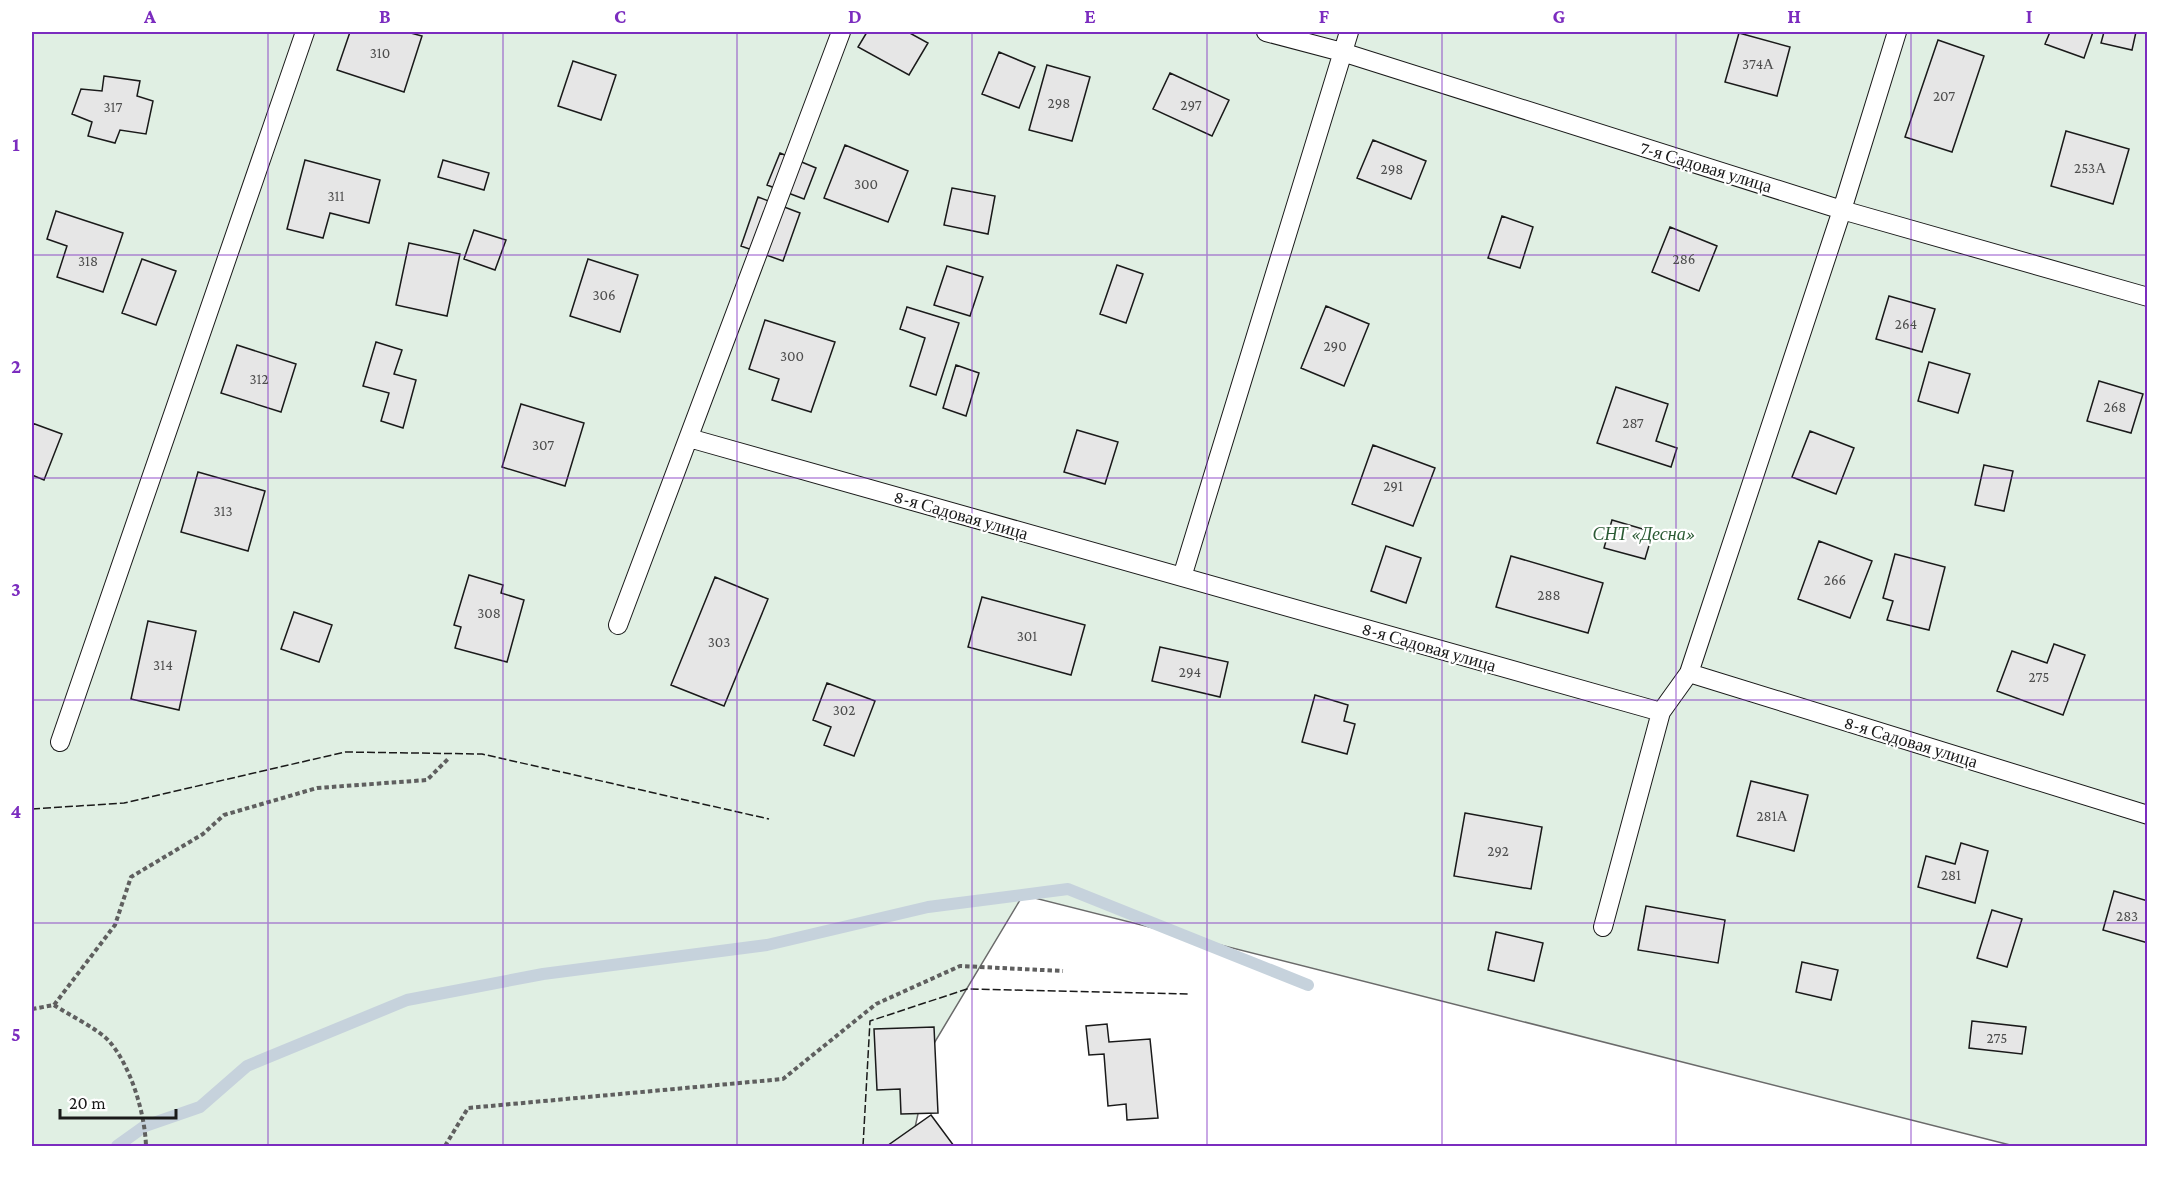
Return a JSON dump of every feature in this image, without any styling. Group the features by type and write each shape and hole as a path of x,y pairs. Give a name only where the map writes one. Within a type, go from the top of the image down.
{"lane":[{"path":"60,741 305,32"},
{"path":"618,625 841,32"},
{"name":"7-я Садовая улица","path":"1266,32 1342,52 1842,210 2148,297"},
{"path":"1182,577 1349,32"},
{"path":"1604,927 1661,712 1689,674 1842,210 1897,32"},
{"name":"8-я Садовая улица","path":"689,438 1661,712"},
{"name":"8-я Садовая улица","path":"1689,674 2148,815"}],"path":[{"path":"32,1009 54,1005 114,926 131,877 203,834 224,815 317,788 427,780 448,759"},
{"path":"445,1146 468,1108 783,1079 876,1004 960,966 1063,971"},
{"path":"54,1005 109,1041 134,1084 145,1128 146,1146"}],"green space":[{"name":"СНТ «Десна»","path":"32,32 2147,32 2147,1146 2014,1146 1023,895 933,1045 911,1146 32,1146"}],"building":[{"path":"350,32 407,32 422,36 404,92 337,70"},
{"path":"867,32 908,32 928,43 909,75 858,47"},
{"path":"2050,32 2093,32 2084,58 2045,44"},
{"path":"2104,32 2136,32 2132,50 2101,43"},
{"path":"1739,33 1790,47 1777,96 1725,82"},
{"path":"1938,40 1984,56 1952,152 1905,137"},
{"path":"999,52 1035,67 1019,108 982,94"},
{"path":"573,61 616,75 601,120 558,106"},
{"path":"1047,65 1090,77 1072,141 1029,130"},
{"path":"1170,73 1229,100 1212,136 1153,109"},
{"path":"104,76 140,81 137,96 153,101 146,134 120,130 115,143 88,136 92,122 72,114 81,89 102,91"},
{"path":"2066,131 2129,149 2113,204 2051,186"},
{"path":"1373,140 1426,161 1411,199 1357,178"},
{"path":"845,145 908,171 888,222 824,198"},
{"path":"780,153 816,168 804,199 767,185"},
{"path":"305,160 380,180 369,223 330,213 323,238 287,229"},
{"path":"443,160 489,173 484,190 438,177"},
{"path":"952,188 995,196 988,234 944,225"},
{"path":"758,197 800,213 783,261 741,246"},
{"path":"56,211 123,233 103,292 57,277 67,246 47,239"},
{"path":"1502,216 1533,227 1520,268 1488,258"},
{"path":"1670,227 1717,246 1699,291 1652,272"},
{"path":"474,230 506,240 495,270 464,259"},
{"path":"409,243 460,254 447,316 396,305"},
{"path":"142,259 176,271 156,325 122,313"},
{"path":"588,259 638,275 620,332 570,316"},
{"path":"1117,265 1143,274 1126,323 1100,314"},
{"path":"947,266 983,277 970,316 934,305"},
{"path":"1889,296 1935,309 1922,352 1876,339"},
{"path":"1326,306 1369,324 1344,386 1301,368"},
{"path":"907,307 959,323 936,395 910,386 925,338 900,329"},
{"path":"765,320 835,342 811,412 772,400 779,379 749,369"},
{"path":"376,342 402,350 394,374 416,380 403,428 381,421 389,393 363,386"},
{"path":"237,345 296,364 281,412 221,393"},
{"path":"1929,362 1970,374 1958,413 1918,401"},
{"path":"956,365 979,373 966,416 943,408"},
{"path":"2099,381 2143,394 2131,433 2087,421"},
{"path":"1616,387 1668,404 1656,441 1677,448 1671,467 1597,443"},
{"path":"521,404 584,423 565,486 502,467"},
{"path":"32,423 62,434 44,480 32,475"},
{"path":"1077,430 1118,442 1105,484 1064,472"},
{"path":"1810,431 1854,448 1836,494 1792,477"},
{"path":"1373,445 1435,468 1413,526 1352,504"},
{"path":"1984,465 2013,471 2004,511 1975,505"},
{"path":"198,472 265,491 248,551 181,532"},
{"path":"1612,520 1653,532 1645,559 1604,548"},
{"path":"1819,541 1872,561 1850,618 1798,599"},
{"path":"1386,546 1421,558 1406,603 1371,591"},
{"path":"1895,554 1945,567 1929,630 1887,620 1893,601 1883,598"},
{"path":"1511,556 1603,583 1588,633 1496,607"},
{"path":"469,575 503,585 501,593 524,600 507,662 455,648 461,627 454,625"},
{"path":"715,577 768,599 724,706 671,685"},
{"path":"982,597 1085,625 1071,675 968,647"},
{"path":"294,612 332,625 319,662 281,649"},
{"path":"148,621 196,631 179,710 131,699"},
{"path":"2054,644 2085,655 2063,715 1997,691 2012,651 2047,663"},
{"path":"1160,647 1228,662 1220,697 1152,681"},
{"path":"827,683 875,701 854,756 824,745 831,727 813,720"},
{"path":"1315,695 1348,705 1344,721 1355,724 1347,754 1302,742"},
{"path":"1751,781 1808,795 1794,851 1737,836"},
{"path":"1465,813 1542,827 1531,889 1454,876"},
{"path":"1961,843 1988,851 1975,903 1918,887 1926,856 1955,864"},
{"path":"2114,891 2148,901 2148,943 2103,930"},
{"path":"1646,906 1725,920 1718,963 1638,950"},
{"path":"1992,910 2022,919 2007,967 1977,958"},
{"path":"1496,932 1543,943 1534,981 1488,970"},
{"path":"1802,962 1838,970 1831,1000 1796,992"},
{"path":"1972,1021 2026,1027 2022,1054 1969,1048"},
{"path":"1107,1024 1109,1042 1150,1039 1158,1118 1127,1120 1126,1104 1108,1106 1104,1054 1089,1055 1086,1026"},
{"path":"934,1027 938,1113 901,1114 900,1089 877,1090 874,1029"},
{"path":"931,1115 954,1146 887,1146"}],"waterway":[{"path":"117,1146 145,1126 200,1107 247,1066 407,1000 543,974 767,945 928,907 1068,889 1308,985"}],"fence":[{"path":"32,809 124,803 345,752 482,754 769,819"},
{"path":"863,1146 870,1021 967,989 1188,994"}]}
